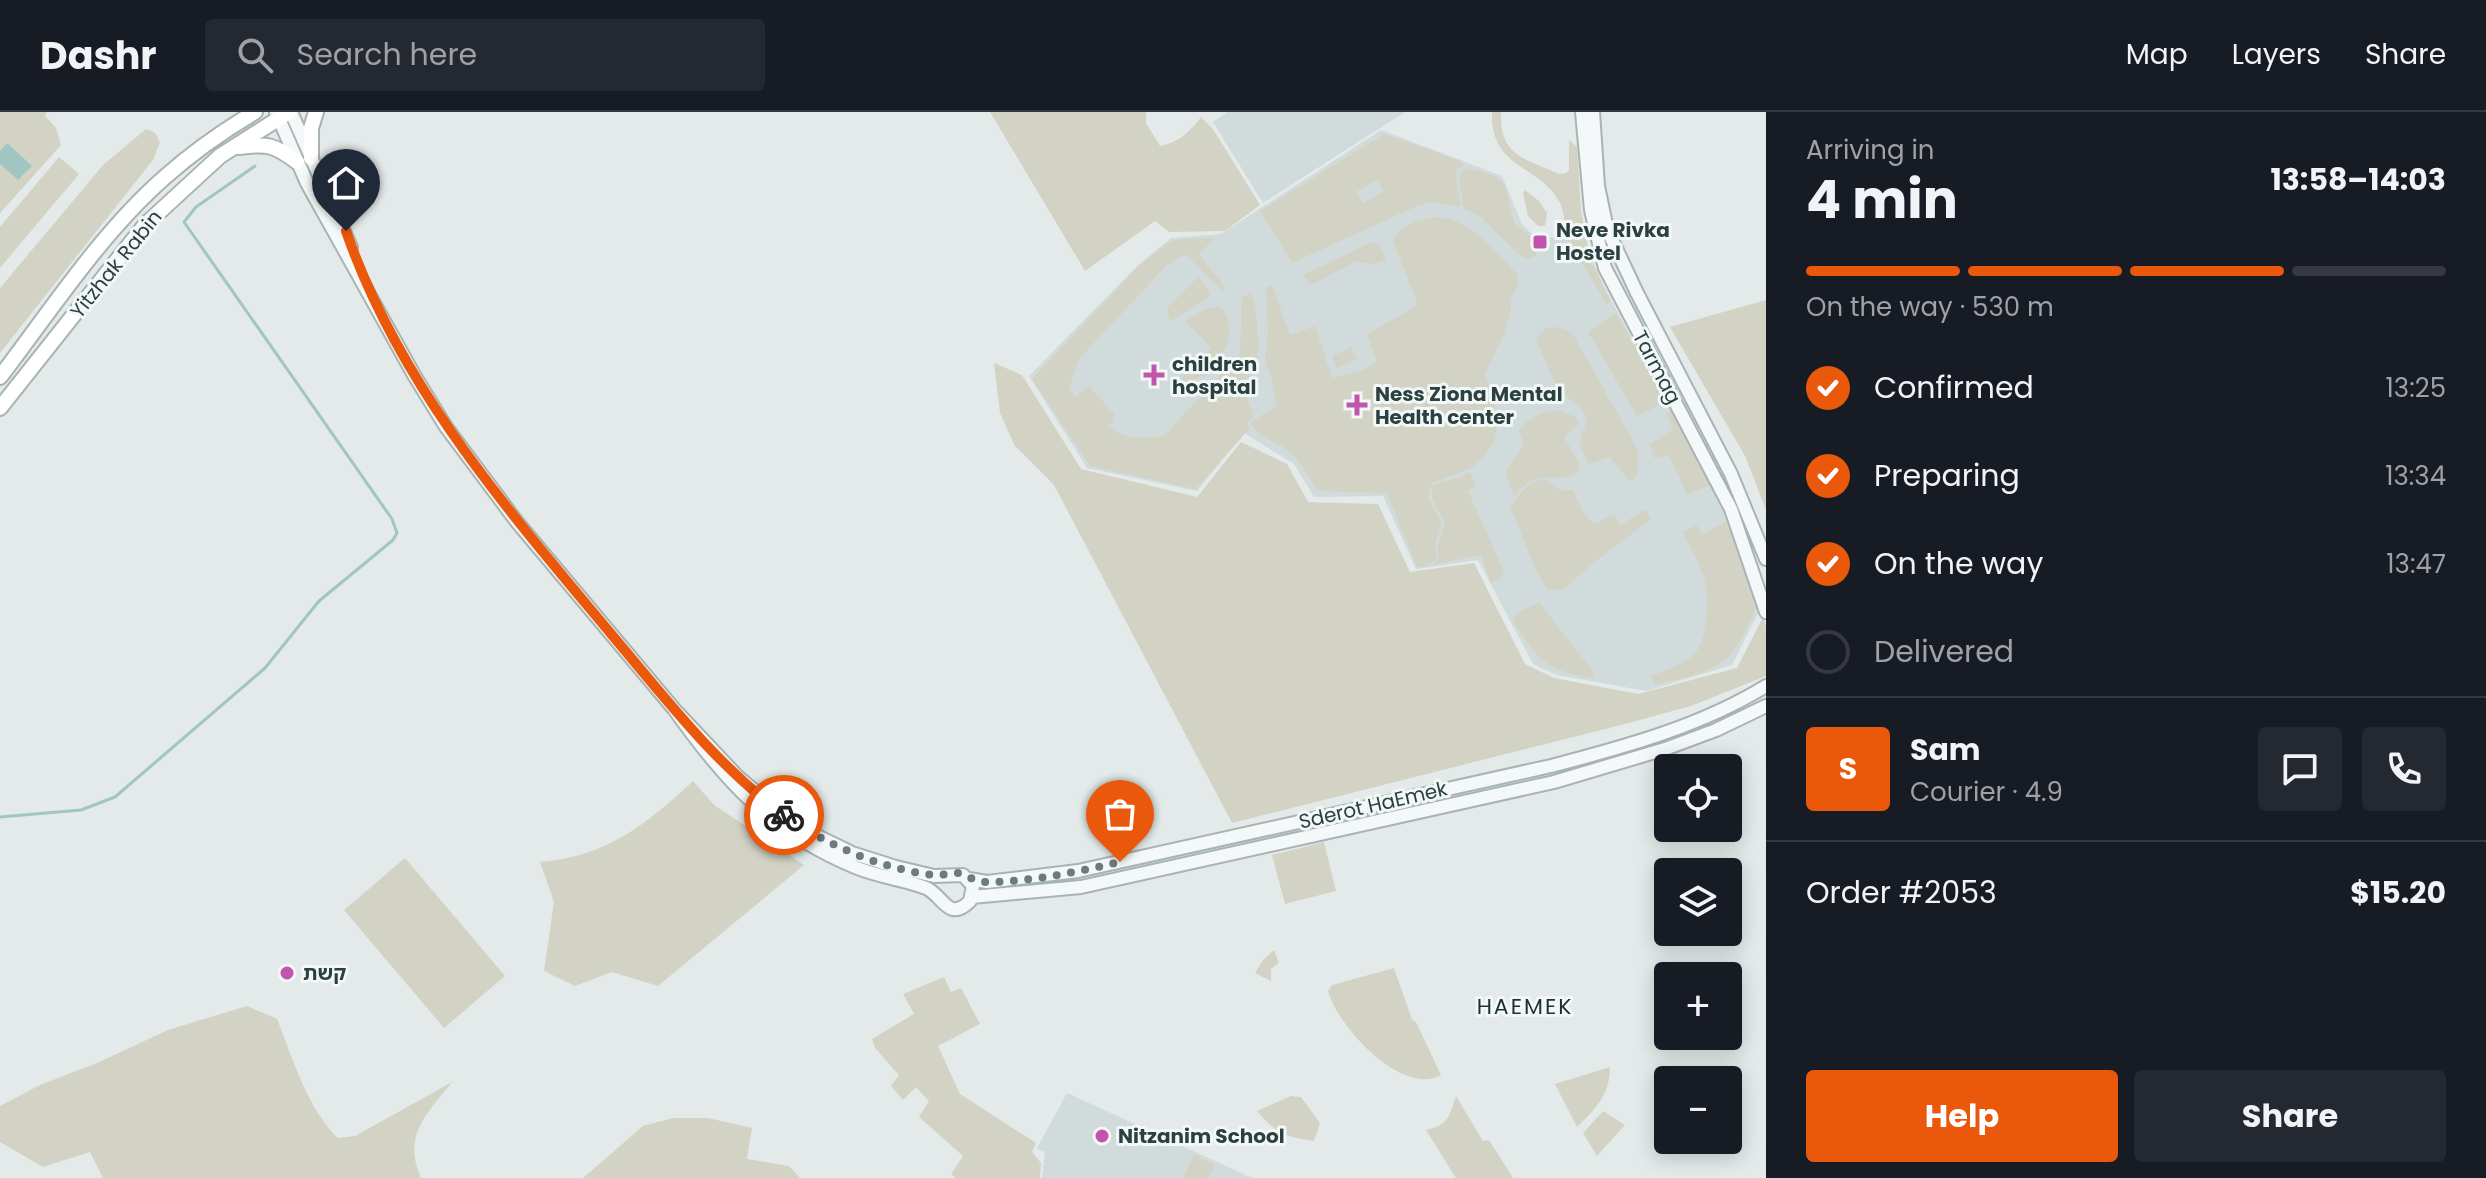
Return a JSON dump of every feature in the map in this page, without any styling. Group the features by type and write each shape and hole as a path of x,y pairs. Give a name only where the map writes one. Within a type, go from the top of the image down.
{"main road":[{"path":"227,129 242,112"},
{"name":"Yitzhak Rabin","path":"0,377 85,265 129,213 165,176 255,112"},
{"path":"230,149 275,146 304,160 316,112"},
{"name":"Yitzhak Rabin","path":"0,408 145,225 201,172 284,114"}],"street":[{"name":"Tarmag","path":"1582,112 1591,210 1605,268 1731,509 1766,612"},
{"name":"Tarmag","path":"1593,112 1598,186 1607,229 1731,474 1766,559"},
{"path":"284,114 361,276 427,398 464,454 517,522 674,709 738,777 797,824 873,860 934,876 960,874 969,879 973,886 972,897 965,906 953,909 925,888 875,875 827,855 790,832 721,773 674,709"},
{"name":"Sderot HaEmek","path":"969,879 987,882 1078,871 1551,766 1617,748 1710,715 1766,686"},
{"name":"Sderot HaEmek","path":"972,897 1081,887 1554,782 1665,749 1716,730 1766,706"},
{"path":"938,897 939,884 949,874"}],"shaded area":[{"path":"0,112 47,112 45,116 56,128 61,145 0,213"},
{"path":"990,112 1146,112 1146,123 1160,146 1184,136 1201,117 1213,129 1260,205 1225,231 1169,232 1155,221 1085,271"},
{"path":"1227,112 1405,112 1263,203 1213,122"},
{"path":"1492,112 1501,112 1504,138 1516,154 1559,174 1569,170 1569,140 1577,147 1581,211 1587,243 1610,300 1607,305 1571,242 1560,202 1548,187 1516,163 1498,144"},
{"path":"146,129 155,133 160,142 153,160 0,353 0,288 103,165"},
{"name":"Ness Ziona Mental Health center","path":"1381,130 1502,176 1522,224 1537,239 1576,235 1719,499 1760,609 1732,665 1646,691 1557,675 1533,664 1478,560 1416,569 1383,496 1314,497 1294,464 1244,433 1197,491 1087,468 1029,376 1136,267 1171,238 1221,234"},
{"path":"1384,134 1461,161 1464,166 1457,170 1456,175 1460,206 1431,202 1417,206 1292,263 1260,211","holes":["1376,180 1384,191 1363,203 1356,192"]},
{"path":"59,157 79,174 0,268 0,227"},
{"path":"1468,168 1502,181 1516,225 1540,246 1535,256 1528,259 1521,256 1478,215 1464,209 1459,182 1460,173"},
{"path":"1525,190 1539,201 1547,213 1545,226 1538,226 1528,216"},
{"path":"1433,217 1446,218 1480,236 1517,274 1519,283 1510,300 1511,310 1504,334 1485,374 1498,418 1494,442 1471,468 1432,483 1428,497 1441,522 1435,548 1437,557 1428,565 1417,567 1387,493 1317,491 1296,458 1259,433 1250,422 1277,406 1265,362 1268,331 1266,287 1272,285 1290,335 1315,326 1332,378 1361,371 1377,362 1367,334 1417,303 1393,241 1404,227"},
{"path":"1215,238 1199,254 1226,289 1223,291 1185,254 1167,265 1079,359 1069,388 1077,398 1089,386 1115,415 1113,423 1107,426 1121,434 1142,438 1165,435 1240,353 1242,298 1249,293 1255,308 1258,346 1256,368 1242,381 1253,416 1248,422 1250,428 1196,489 1090,466 1032,379 1140,265 1166,244 1179,239"},
{"path":"1370,243 1378,243 1386,260 1373,264 1357,261 1311,285 1303,275"},
{"path":"1198,277 1210,296 1169,322 1167,308"},
{"path":"1766,300 1766,510 1745,456 1670,327"},
{"path":"1206,309 1223,309 1227,319 1229,338 1222,355 1210,370 1203,378 1200,375 1188,388 1180,380 1211,347 1185,321"},
{"path":"1616,313 1666,401 1637,416 1588,332"},
{"path":"1556,327 1574,336 1638,450 1638,473 1630,482 1610,457 1589,464 1583,453 1580,441 1586,417 1556,385 1535,339 1546,328"},
{"path":"1351,347 1357,359 1337,368 1332,356"},
{"path":"994,363 1022,375 1081,469 1197,497 1241,442 1287,464 1308,502 1378,504 1410,572 1474,563 1525,664 1554,678 1638,694 1737,668 1763,617 1766,627 1766,676 1691,706 1232,823 1054,485 1015,446 1000,413"},
{"path":"1557,410 1576,417 1579,423 1564,437 1580,465 1578,473 1530,481 1514,497 1506,472 1524,443 1518,431 1535,416"},
{"path":"1673,411 1713,484 1687,495 1669,455 1654,458 1650,444 1673,430 1666,413"},
{"path":"1470,472 1476,486 1468,491 1505,574 1491,584 1481,555 1432,565 1439,558 1437,548 1445,522 1432,499 1433,485"},
{"path":"1543,479 1560,490 1573,490 1583,512 1594,524 1614,514 1620,525 1646,509 1651,519 1563,590 1548,590 1537,573 1510,506 1528,485"},
{"path":"1728,521 1756,608 1740,641 1727,658 1702,672 1655,684 1651,676 1691,657 1700,645 1704,632 1707,604 1705,582 1682,532 1697,525 1702,534"},
{"path":"1539,602 1591,669 1594,675 1590,678 1552,666 1529,646 1513,622 1516,614"},
{"path":"693,781 714,805 804,865 658,986 612,972 575,986 544,971 554,902 540,862 585,853 624,836"},
{"path":"1324,842 1336,891 1285,904 1272,855"},
{"path":"405,858 505,976 444,1028 344,910"},
{"path":"1274,950 1279,963 1271,969 1271,981 1255,973"},
{"path":"1394,968 1412,1020 1416,1022 1441,1075 1425,1079 1408,1076 1390,1067 1357,1039 1334,1006 1328,991 1332,985"},
{"path":"944,977 951,992 961,988 980,1024 938,1046 960,1094 1036,1143 1032,1152 1041,1163 1040,1178 956,1178 951,1174 963,1156 919,1117 929,1101 916,1087 903,1100 891,1086 899,1075 875,1048 872,1039 914,1014 903,994"},
{"path":"247,1006 277,1019 309,1098 338,1138 355,1136 452,1082 426,1115 416,1137 414,1149 421,1178 103,1178 90,1152 43,1167 0,1142 0,1106 40,1085 168,1030"},
{"path":"1610,1067 1608,1085 1601,1100 1577,1127 1555,1084"},
{"name":"Nitzanim School","path":"1067,1093 1252,1178 1042,1178 1045,1152 1037,1148"},
{"path":"1291,1096 1301,1097 1320,1123 1314,1141 1282,1133 1257,1111"},
{"path":"1456,1096 1483,1141 1489,1140 1513,1178 1456,1178 1426,1130 1444,1122"},
{"path":"1603,1111 1625,1125 1597,1156 1583,1133"},
{"path":"673,1118 708,1118 752,1128 747,1159 789,1166 800,1178 583,1178 643,1126"},
{"path":"1194,1155 1215,1165 1208,1178 1183,1178"}],"water":[{"path":"7,143 32,166 18,180 0,164 0,151"}],"waterway":[{"path":"0,817 81,810 115,797 265,668 319,601 393,540 397,533 392,519 184,222 196,207 255,166"}],"way so far":[{"path":"784,815 852,853 934,876 956,873 987,882 1062,874 1120,862"}],"place":[{"name":"Neve Rivka Hostel","path":"1540,242"},
{"name":"children hospital","path":"1154,375"},
{"name":"Ness Ziona Mental Health center","path":"1357,405"},
{"name":"קשת","path":"287,973"},
{"name":"Nitzanim School","path":"1102,1136"}],"district":[{"name":"HAEMEK","path":"1525,1006"}],"route":[{"path":"346,231 361,276 395,341 427,398 479,474 674,709 722,762 784,815"}]}
